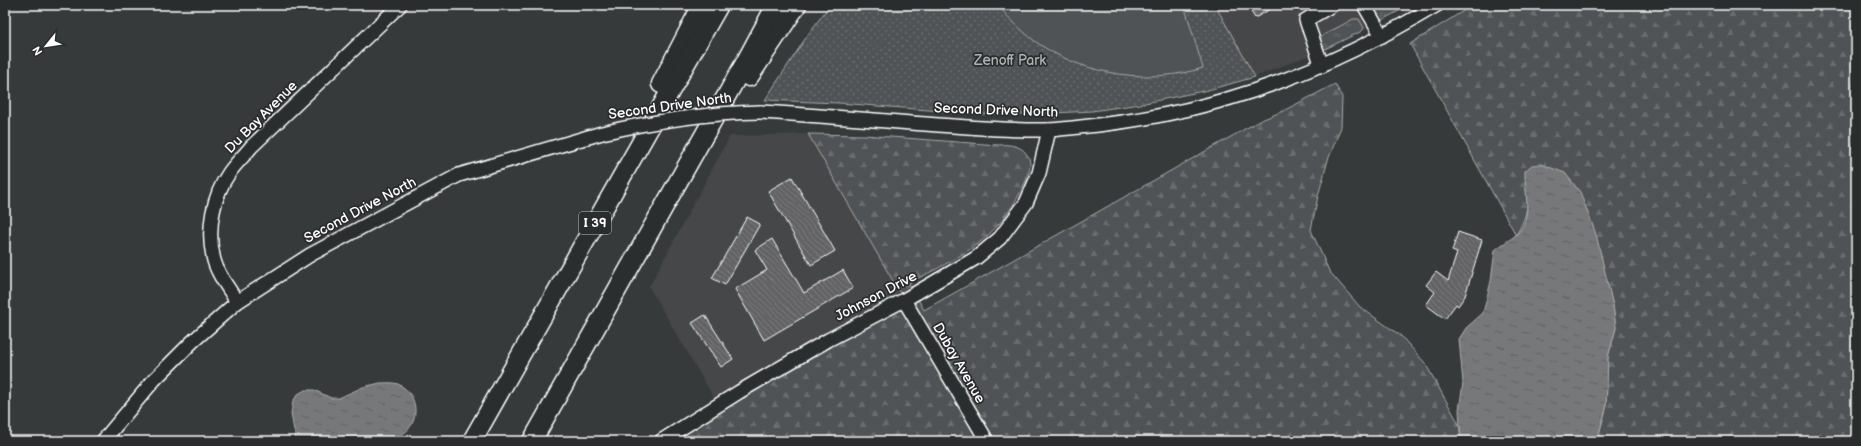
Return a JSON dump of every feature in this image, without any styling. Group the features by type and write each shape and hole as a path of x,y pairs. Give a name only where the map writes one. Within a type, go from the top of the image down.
{"highway":[{"path":"648,130 655,96 702,5"},
{"name":"I 39","path":"472,441 719,5"},
{"path":"532,441 776,5"},
{"path":"720,106 747,80 798,5"}],"street":[{"name":"Du Bay Avenue","path":"237,302 219,271 213,257 211,223 220,189 229,173 251,147 400,5"},
{"path":"1322,66 1306,20 1332,5"},
{"path":"1364,5 1382,36"},
{"name":"Second Drive North","path":"103,441 154,380 192,342 237,302 310,255 459,175 602,133 631,126 704,115 760,112 984,128 1049,130 1113,123 1177,112 1267,87 1322,66 1382,36 1437,5"},
{"name":"Johnson Drive","path":"661,441 828,340 904,300 976,258 1000,238 1026,202 1039,173 1049,130"},
{"name":"Dubay Avenue","path":"904,300 987,441"}],"shaded area":[{"path":"1215,5 1410,5 1337,44 1255,77"},
{"path":"808,134 904,300 718,405 649,287 730,136"}],"green space":[{"name":"Zenoff Park","path":"830,5 1215,5 1255,77 1208,90 1140,104 1092,111 1034,114 979,114 839,103 765,100 809,33"},
{"path":"997,5 1184,5 1203,68 1162,76 1141,76 1120,74 1080,64 1060,56 1036,42 1018,27"},
{"path":"1376,5 1410,5 1382,20 1378,19 1373,11"},
{"path":"1473,5 1856,5 1856,441 1597,441 1606,409 1608,357 1616,328 1613,306 1604,271 1525,182 1527,203 1525,215 1516,235 1410,44"},
{"path":"1353,19 1359,19 1364,28 1362,31 1325,49 1321,47 1319,42 1322,36"},
{"path":"1335,84 1342,97 1341,127 1328,160 1318,196 1311,230 1329,271 1360,307 1401,336 1425,363 1459,424 1461,441 661,441 904,300 808,134 864,135 1007,145 1020,148 1029,158 1030,162 1027,177 1013,206 989,234 975,246 945,265 909,283 924,310 1259,121 1283,111"}],"water":[{"path":"1541,164 1565,173 1580,192 1596,234 1613,306 1616,328 1608,357 1606,409 1597,440 1461,441 1459,410 1463,383 1459,339 1466,328 1483,313 1491,281 1495,250 1516,235 1522,228 1525,221 1527,204 1525,171 1532,165"},
{"path":"380,383 398,384 406,389 411,396 414,403 414,419 411,426 405,433 387,440 376,441 296,441 291,414 293,401 298,394 305,390 314,390 331,398 339,398 363,387"}],"building":[{"path":"1247,5 1277,5 1255,18"},
{"path":"792,177 835,251 811,265 768,191"},
{"path":"747,217 760,224 725,285 712,278"},
{"path":"1458,232 1482,240 1465,296 1458,306 1456,304 1445,319 1426,305 1435,292 1426,285 1436,272 1448,281 1457,253 1452,251"},
{"path":"772,239 804,293 843,270 853,288 764,340 735,289 767,270 755,250"},
{"path":"705,315 733,359 721,367 692,323"}]}
